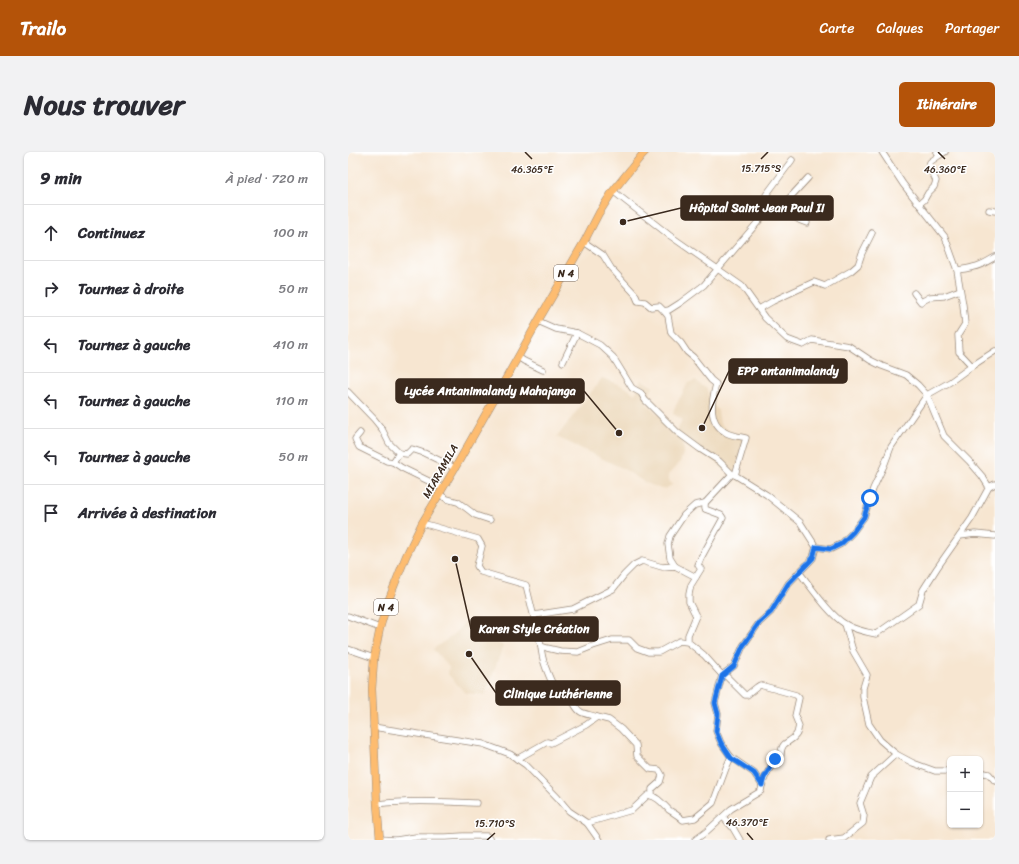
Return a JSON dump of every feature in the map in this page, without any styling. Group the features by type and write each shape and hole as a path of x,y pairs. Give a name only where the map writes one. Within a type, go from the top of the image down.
{"main road":[{"name":"MIARAMILA","path":"380,840 372,689 374,658 387,604 406,556 422,524 584,242 599,213 613,191 645,152"}],"street":[{"path":"882,152 903,184 945,237 957,270 964,305 965,324 958,335 959,352 972,366"},
{"path":"919,204 934,187 936,181 929,166 930,162 941,153"},
{"path":"792,160 766,195 773,203 775,202 782,206 790,214 807,223"},
{"path":"782,206 808,178"},
{"path":"613,191 669,235 742,286 765,318 787,338 803,345 812,340 848,346 870,360 906,375 927,395 944,436 978,471 989,487"},
{"path":"664,311 669,310 704,285 773,203"},
{"path":"989,210 995,211"},
{"path":"759,308 814,282 826,286 851,270 858,265 872,233"},
{"path":"584,242 604,255 611,268 635,294 638,301 645,302 651,306 659,306 664,311 668,316 671,333 693,357 710,380 716,384 712,404 714,420 725,432 746,438 733,474 705,503 695,504 684,515 670,536 668,544 670,558 675,566 696,577"},
{"path":"957,270 983,264 995,257"},
{"path":"914,293 921,302 930,297 944,296 960,290"},
{"path":"538,320 556,329 577,333 600,345 613,356 632,388 641,393 645,400 677,432 700,449 720,461 733,474 767,495 800,522 816,547 813,558 788,584 771,612 759,623 743,646 734,666 723,675 715,703 718,714 716,731 721,743 731,758 754,773 762,785"},
{"path":"563,362 577,333"},
{"path":"816,547 831,549 841,544 853,532 864,517 873,488 891,447 927,395 950,382 995,351"},
{"path":"518,357 543,370"},
{"path":"348,392 374,419 382,429 389,443 399,453 407,454 412,449 455,468"},
{"path":"360,433 356,439 359,447 386,461 393,462 441,491 447,499 458,502 475,515 490,520"},
{"path":"393,462 399,453"},
{"path":"799,572 829,610 845,624 863,632 876,634 919,604 923,590 972,518 989,487 995,484"},
{"path":"688,642 688,635 696,616 689,602 691,585 701,569 698,565 701,558 723,518 722,515 705,509 705,503"},
{"path":"422,524 478,539 482,546 477,566 481,572 526,585 534,614 545,668 558,696 563,698 570,696 576,707 582,713 609,720 621,729 636,746 637,756 644,764 650,769 658,770 662,775 660,782 652,789 652,796"},
{"path":"960,536 975,534 995,536"},
{"path":"534,614 573,609 613,589 634,565 642,561 662,567 675,566"},
{"path":"348,616 380,628"},
{"path":"845,624 853,650 867,675 863,688 863,697 869,724 880,740 896,754 913,763 935,771 947,771"},
{"path":"541,646 560,651 578,652 612,640 629,640 637,648 648,652 659,652 679,641 688,642 704,655 745,695 760,685 796,695 799,698 795,716 799,726 796,735 784,744 781,749 781,755 775,759 764,778 761,791 731,809 696,840"},
{"path":"348,648 374,658"},
{"path":"516,759 547,742 551,743 597,718"},
{"path":"374,727 483,744 510,754 526,765 569,811 587,823 599,840"},
{"path":"829,840 844,838 863,823 864,816 860,803 872,777 896,754"},
{"path":"587,823 632,810 648,795 662,802 683,820 695,818 713,803 731,758"},
{"path":"983,773 989,774 995,781"},
{"path":"377,804 390,802 477,803"},
{"path":"723,817 734,828 740,840"},
{"path":"380,840 395,840 416,837 463,836 487,836 490,840"}],"shaded area":[{"path":"602,378 627,388 635,394 642,380 653,387 646,403 681,436 684,451 680,462 668,475 672,485 665,489 661,489 644,482 624,469 557,437"},
{"path":"696,380 707,389 709,397 718,411 720,424 733,434 747,440 740,461 732,474 677,432 682,419 673,414 674,409 688,383"},
{"path":"465,622 503,646 485,695 465,693 448,674 449,667 433,649 451,637"}],"place":[{"name":"Hôpital Saint Jean Paul II","path":"623,222"},
{"name":"EPP antanimalandy","path":"702,428"},
{"name":"Lycée Antanimalandy Mahajanga","path":"619,433"},
{"name":"Karen Style Création","path":"455,559"},
{"name":"Clinique Luthérienne","path":"469,654"}],"route":[{"path":"775,759 764,778 762,785 754,773 731,758 721,743 716,731 718,714 715,703 722,676 734,666 743,646 759,623 771,612 788,584 813,558 816,547 831,549 841,544 853,532 864,517 870,498"}]}
